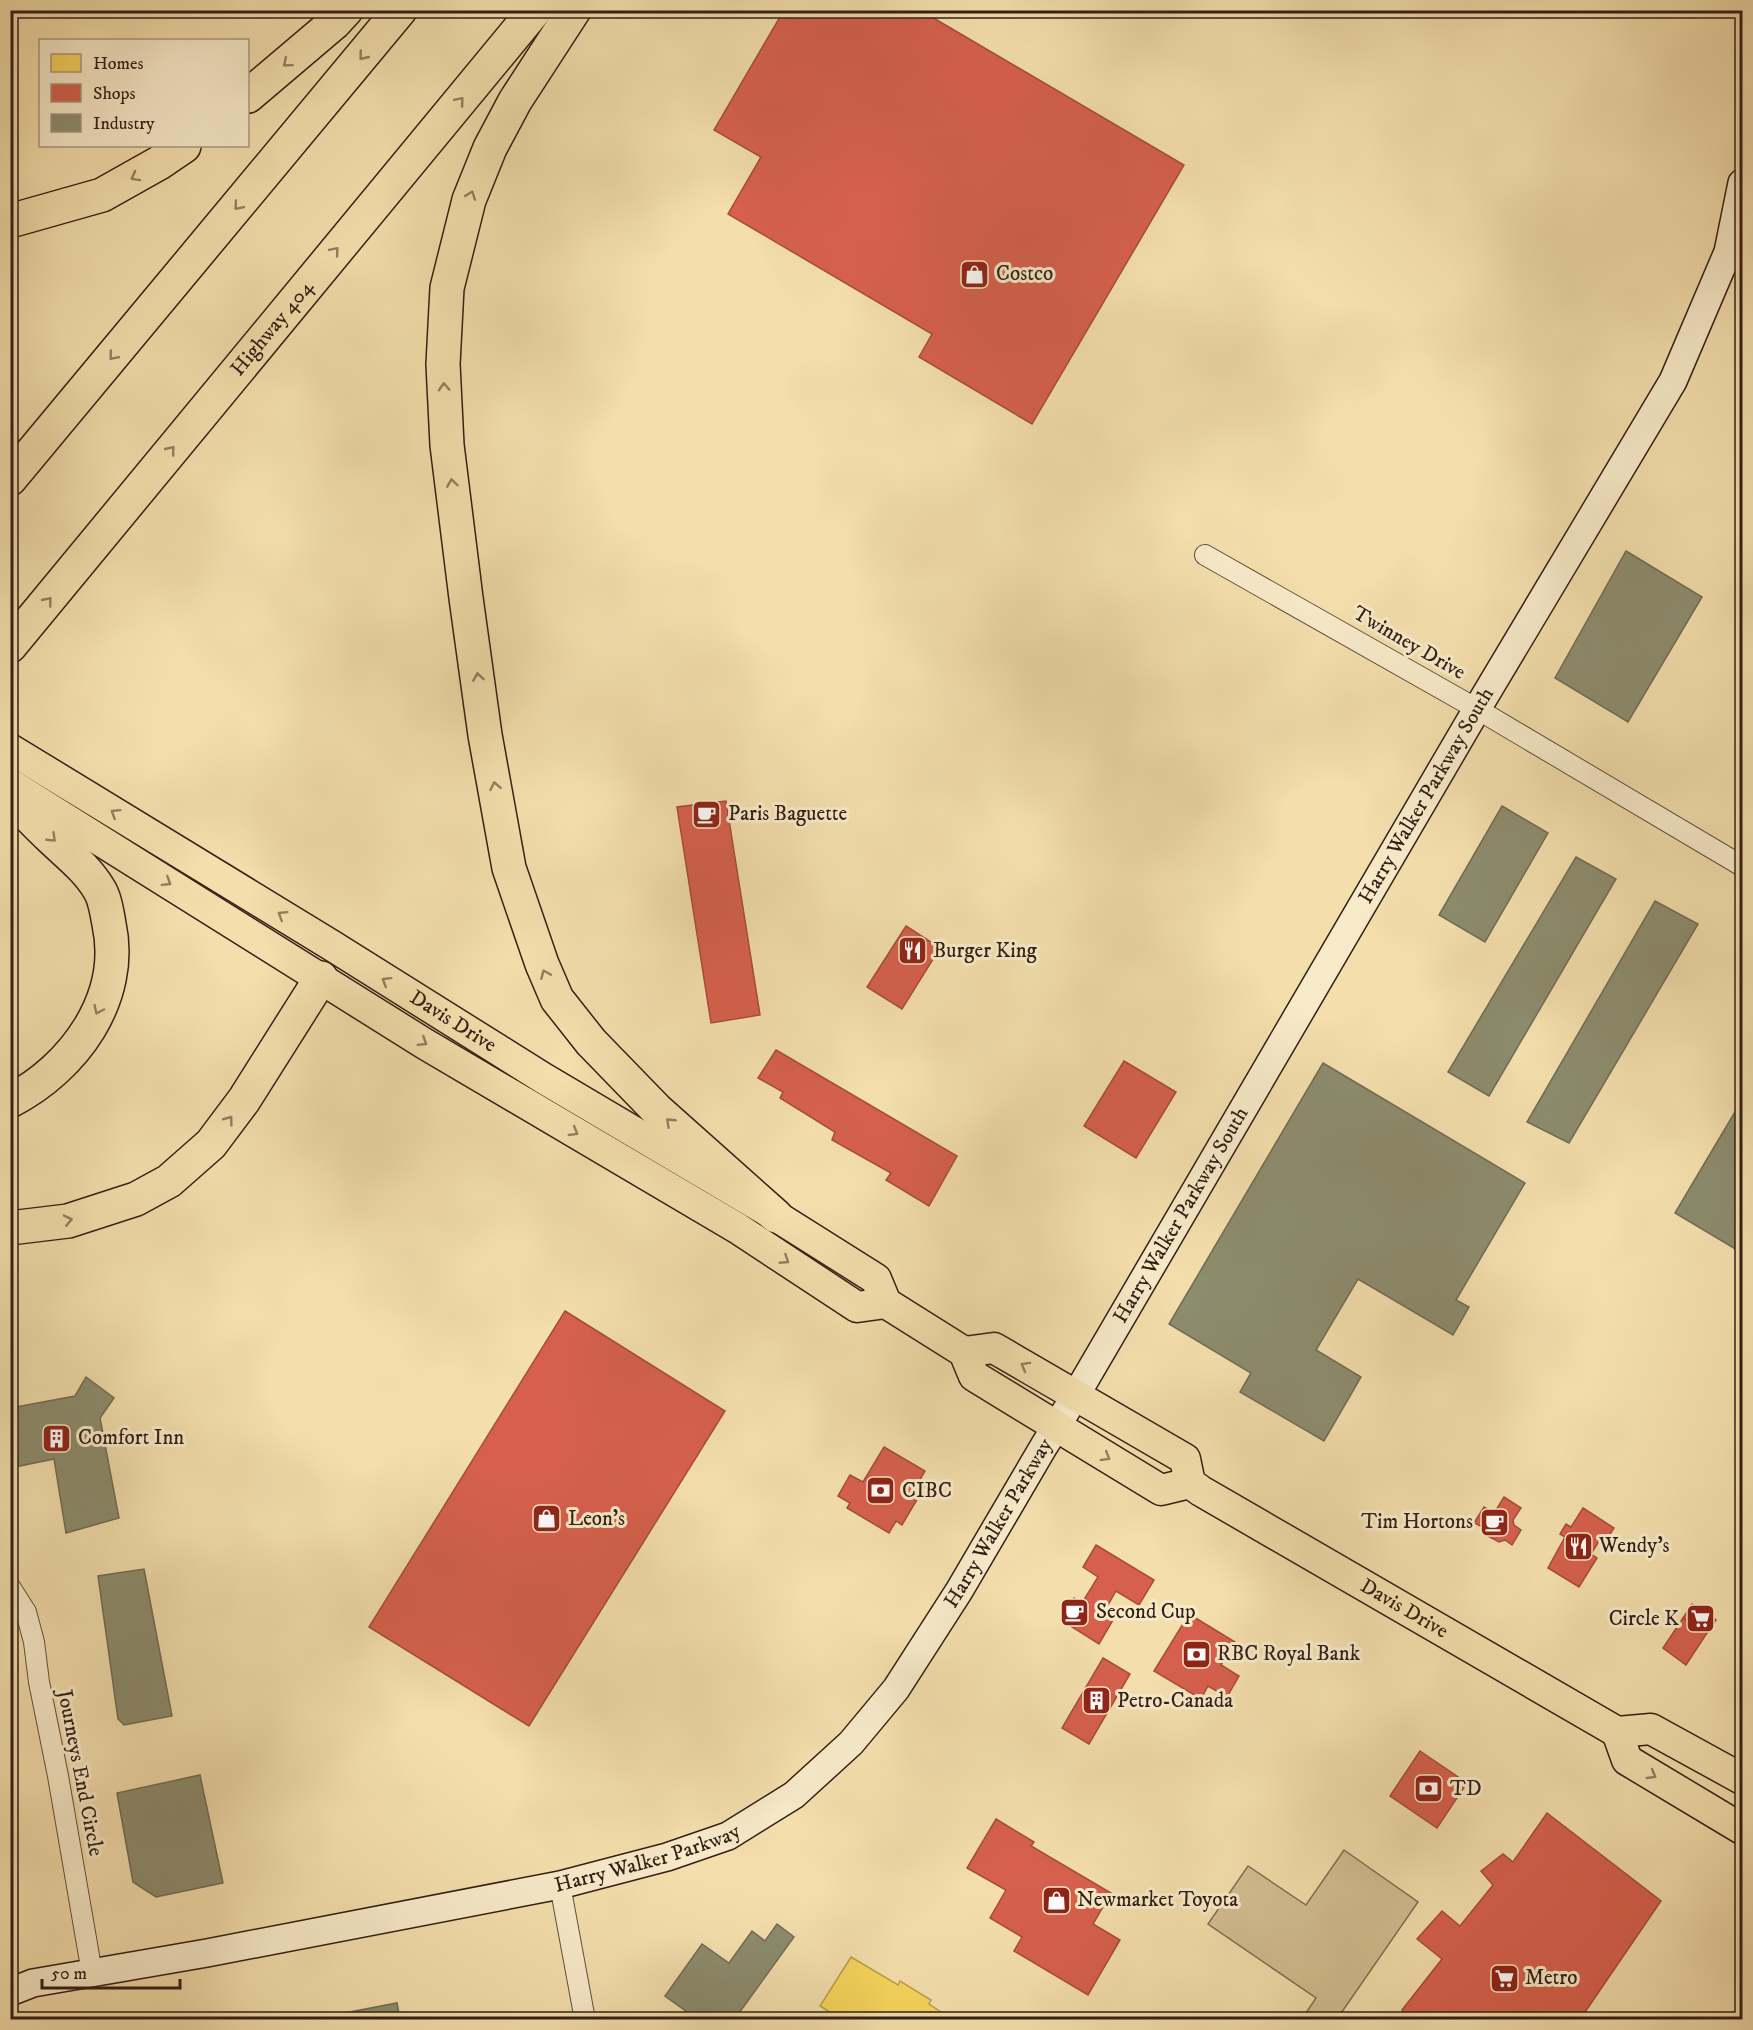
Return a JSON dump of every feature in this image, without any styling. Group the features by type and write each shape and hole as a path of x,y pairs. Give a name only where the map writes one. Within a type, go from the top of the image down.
{"highway":[{"path":"249,95 334,23 346,10"},
{"path":"10,479 400,10"},
{"name":"Highway 404","path":"10,646 535,10"},
{"path":"574,10 515,101 490,148 469,200 447,288 443,364 447,445 485,735 509,868 533,942 557,999 591,1042 657,1110 776,1216"},
{"path":"10,221 102,195 183,147"},
{"path":"10,797 82,866 100,891 113,943 112,967 106,994 92,1024 76,1049 36,1087 10,1101"},
{"path":"10,1228 68,1221 136,1199 169,1181 211,1144 244,1100 321,978"}],"main road":[{"name":"Davis Drive","path":"10,784 425,1044 737,1228 856,1307 886,1303 876,1279 776,1216 543,1078 11,749"},
{"path":"886,1303 964,1352 974,1376 1161,1490 1190,1483 1185,1459 1076,1395 994,1348 964,1352"},
{"name":"Davis Drive","path":"1190,1483 1617,1732"},
{"path":"1740,1820 1627,1760 1617,1732 1651,1729 1743,1779"}],"street":[{"name":"Harry Walker Parkway South","path":"1076,1395 1477,709 1672,381 1728,252 1743,183"},
{"name":"Twinney Drive","path":"1205,555 1477,709 1743,866"},
{"name":"Harry Walker Parkway","path":"10,1992 33,1983 207,1953 560,1885 667,1857 728,1836 794,1796 851,1743 896,1689 959,1591 1076,1395"},
{"name":"Journeys End Circle","path":"10,1587 26,1612 34,1642 39,1682 92,1972"},
{"path":"560,1885 585,2019"}],"shaded area":[{"path":"1344,1850 1418,1902 1337,2019 1302,2019 1316,1998 1208,1924 1248,1866 1306,1905"}],"building: Homes":[{"path":"851,1957 898,1985 900,1981 931,2000 929,2004 953,2020 838,2020 839,2018 820,2006"}],"building: Shops":[{"name":"Costco","path":"784,10 920,10 1184,165 1032,424 919,357 932,334 728,214 761,157 714,130"},
{"path":"726,801 760,1015 711,1023 677,807"},
{"path":"906,926 940,948 902,1009 867,987"},
{"path":"776,1050 957,1156 929,1206 886,1180 891,1173 832,1140 835,1132 780,1098 783,1092 758,1078"},
{"path":"1124,1061 1176,1092 1136,1158 1084,1126"},
{"name":"Leon's","path":"565,1311 725,1411 529,1726 369,1627"},
{"name":"CIBC","path":"884,1447 925,1471 918,1483 925,1486 902,1525 896,1521 889,1533 847,1508 850,1503 838,1496 850,1475 863,1482"},
{"name":"Tim Hortons","path":"1504,1497 1521,1508 1513,1520 1514,1525 1521,1530 1512,1545 1505,1540 1499,1542 1484,1534 1483,1527 1474,1523 1484,1507 1492,1512 1496,1510"},
{"name":"Wendy's","path":"1583,1508 1614,1528 1604,1544 1599,1541 1591,1554 1597,1558 1579,1587 1548,1568 1565,1537 1560,1534 1566,1524 1571,1527"},
{"path":"1096,1545 1154,1580 1139,1605 1116,1591 1103,1614 1113,1620 1099,1644 1061,1620 1074,1598 1082,1603 1098,1577 1083,1567"},
{"name":"Circle K","path":"1692,1604 1716,1620 1707,1633 1683,1618"},
{"name":"RBC Royal Bank","path":"1189,1614 1235,1642 1221,1665 1239,1676 1227,1697 1208,1686 1201,1699 1154,1671"},
{"path":"1683,1618 1707,1633 1686,1665 1663,1648"},
{"name":"Petro-Canada","path":"1103,1658 1130,1674 1089,1744 1062,1728"},
{"name":"TD","path":"1420,1751 1467,1783 1437,1828 1390,1796"},
{"path":"1547,1813 1661,1901 1583,2015 1586,2019 1412,2020 1402,2010 1442,1959 1417,1939 1442,1911 1460,1926 1493,1885 1481,1871 1503,1854 1513,1862"},
{"path":"996,1819 1034,1842 1031,1846 1111,1893 1093,1924 1120,1940 1088,1995 1014,1951 1022,1937 990,1918 1006,1890 967,1868"}],"building: Industry":[{"path":"1626,551 1702,597 1628,722 1555,678"},
{"path":"1502,806 1548,833 1485,942 1439,915"},
{"path":"1576,857 1616,879 1489,1096 1448,1072"},
{"path":"1655,901 1698,924 1569,1143 1527,1122"},
{"path":"1323,1063 1525,1183 1456,1300 1469,1307 1453,1335 1358,1279 1316,1350 1361,1377 1324,1441 1240,1392 1251,1373 1169,1324"},
{"path":"1742,1100 1742,1253 1675,1213"},
{"name":"Comfort Inn","path":"86,1377 114,1398 100,1418 119,1518 66,1533 54,1459 10,1468 10,1408 75,1396"},
{"path":"144,1569 172,1716 124,1725 118,1719 98,1576"},
{"path":"200,1775 223,1883 156,1897 133,1882 117,1793"},
{"path":"777,1924 794,1937 734,2020 682,2020 687,2012 665,1996 702,1944 729,1963 752,1931 765,1941"},
{"path":"397,2003 400,2020 308,2020"}],"place":[{"name":"Costco","path":"975,274"},
{"name":"Paris Baguette","path":"707,814"},
{"name":"Burger King","path":"912,951"},
{"name":"Comfort Inn","path":"57,1438"},
{"name":"CIBC","path":"881,1491"},
{"name":"Leon's","path":"547,1519"},
{"name":"Tim Hortons","path":"1494,1522"},
{"name":"Wendy's","path":"1578,1546"},
{"name":"Second Cup","path":"1075,1612"},
{"name":"Circle K","path":"1700,1619"},
{"name":"RBC Royal Bank","path":"1196,1654"},
{"name":"Petro-Canada","path":"1096,1701"},
{"name":"TD","path":"1429,1789"},
{"name":"Newmarket Toyota","path":"1056,1900"},
{"name":"Metro","path":"1504,1978"}]}
